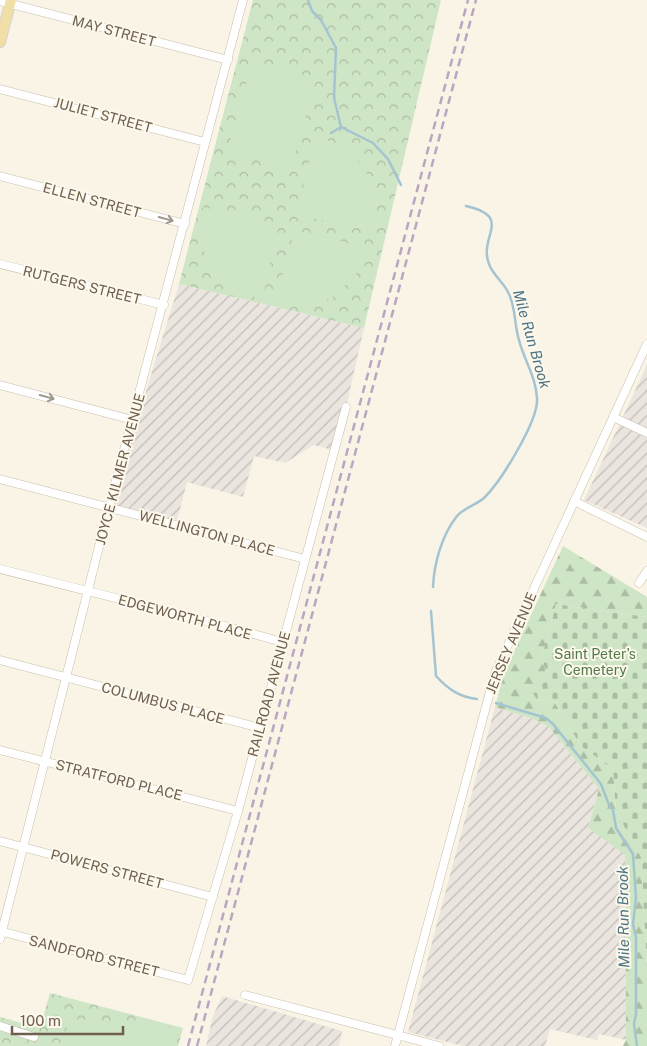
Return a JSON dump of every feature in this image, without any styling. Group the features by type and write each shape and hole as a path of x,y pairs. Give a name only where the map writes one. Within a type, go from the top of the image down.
{"main road":[{"path":"0,42 7,2"}],"street":[{"name":"JOYCE KILMER AVENUE","path":"1,934 205,142 244,0"},
{"name":"MAY STREET","path":"7,2 228,60"},
{"name":"JULIET STREET","path":"0,89 205,142"},
{"name":"ELLEN STREET","path":"0,176 185,224"},
{"name":"RUTGERS STREET","path":"0,264 164,305"},
{"name":"JERSEY AVENUE","path":"395,1046 492,681 647,344"},
{"path":"0,385 134,420"},
{"name":"RAILROAD AVENUE","path":"188,980 238,811 346,407"},
{"path":"613,417 647,433"},
{"name":"WELLINGTON PLACE","path":"0,478 305,559"},
{"path":"574,501 647,537"},
{"name":"EDGEWORTH PLACE","path":"0,569 282,642"},
{"path":"639,583 647,572"},
{"name":"COLUMBUS PLACE","path":"0,660 260,728"},
{"name":"STRATFORD PLACE","path":"0,750 238,811"},
{"name":"POWERS STREET","path":"0,841 213,897"},
{"name":"SANDFORD STREET","path":"1,934 188,980"},
{"path":"245,996 440,1046"},
{"path":"0,1026 34,1037"}],"shaded area":[{"path":"179,284 364,328 336,451 314,445 285,463 254,456 243,497 187,482 176,525 110,508"},
{"path":"647,365 647,528 584,500"},
{"path":"495,707 533,719 549,727 599,789 588,828 625,854 626,1040 599,1034 597,1040 550,1029 545,1046 463,1046 408,1032"},
{"path":"222,996 342,1031 339,1046 206,1046 213,1016"}],"green space":[{"path":"253,0 441,0 364,328 179,284"},
{"path":"252,62 316,80 291,169 227,152"},
{"path":"316,136 342,146 365,168 376,199 372,231 296,215"},
{"path":"203,207 279,224 262,301 226,281 209,266 203,245"},
{"path":"295,230 368,248 362,268 335,296 308,307 274,304"},
{"path":"563,546 647,597 647,617 556,604 542,656 547,679 537,700 555,703 581,746 613,769 616,811 641,857 647,970 647,1046 623,1046 626,1040 625,855 588,828 599,789 549,727 533,719 495,707 504,673"},
{"name":"Saint Peter's Cemetery","path":"556,604 647,617 647,970 641,857 616,811 613,769 581,746 555,703 537,700 533,693 547,679 542,656"},
{"path":"50,993 183,1028 178,1046 0,1046 0,1017 40,1028"},
{"path":"77,1019 82,1022 86,1019 177,1028 172,1046 64,1046 65,1038 69,1034 66,1029 70,1022"}],"waterway":[{"name":"Mile Run Brook","path":"308,0 312,11 321,20 336,48 334,98 341,127 373,143 388,159 401,185"},
{"path":"331,133 341,127"},
{"name":"Mile Run Brook","path":"433,587 437,559 447,532 457,516 485,497 500,478 526,435 536,408 537,398 532,376 517,334 511,297 489,264 487,254 491,222 488,216 466,206"},
{"name":"Mile Run Brook","path":"431,611 436,676 454,692 477,699"},
{"name":"Mile Run Brook","path":"496,703 546,718 553,724 601,784 609,805 613,810 616,828 633,854 636,898 633,924 636,938 636,1014 634,1024 637,1046"}],"railway":[{"path":"188,1046 468,0"},
{"path":"197,1046 476,0"}]}
